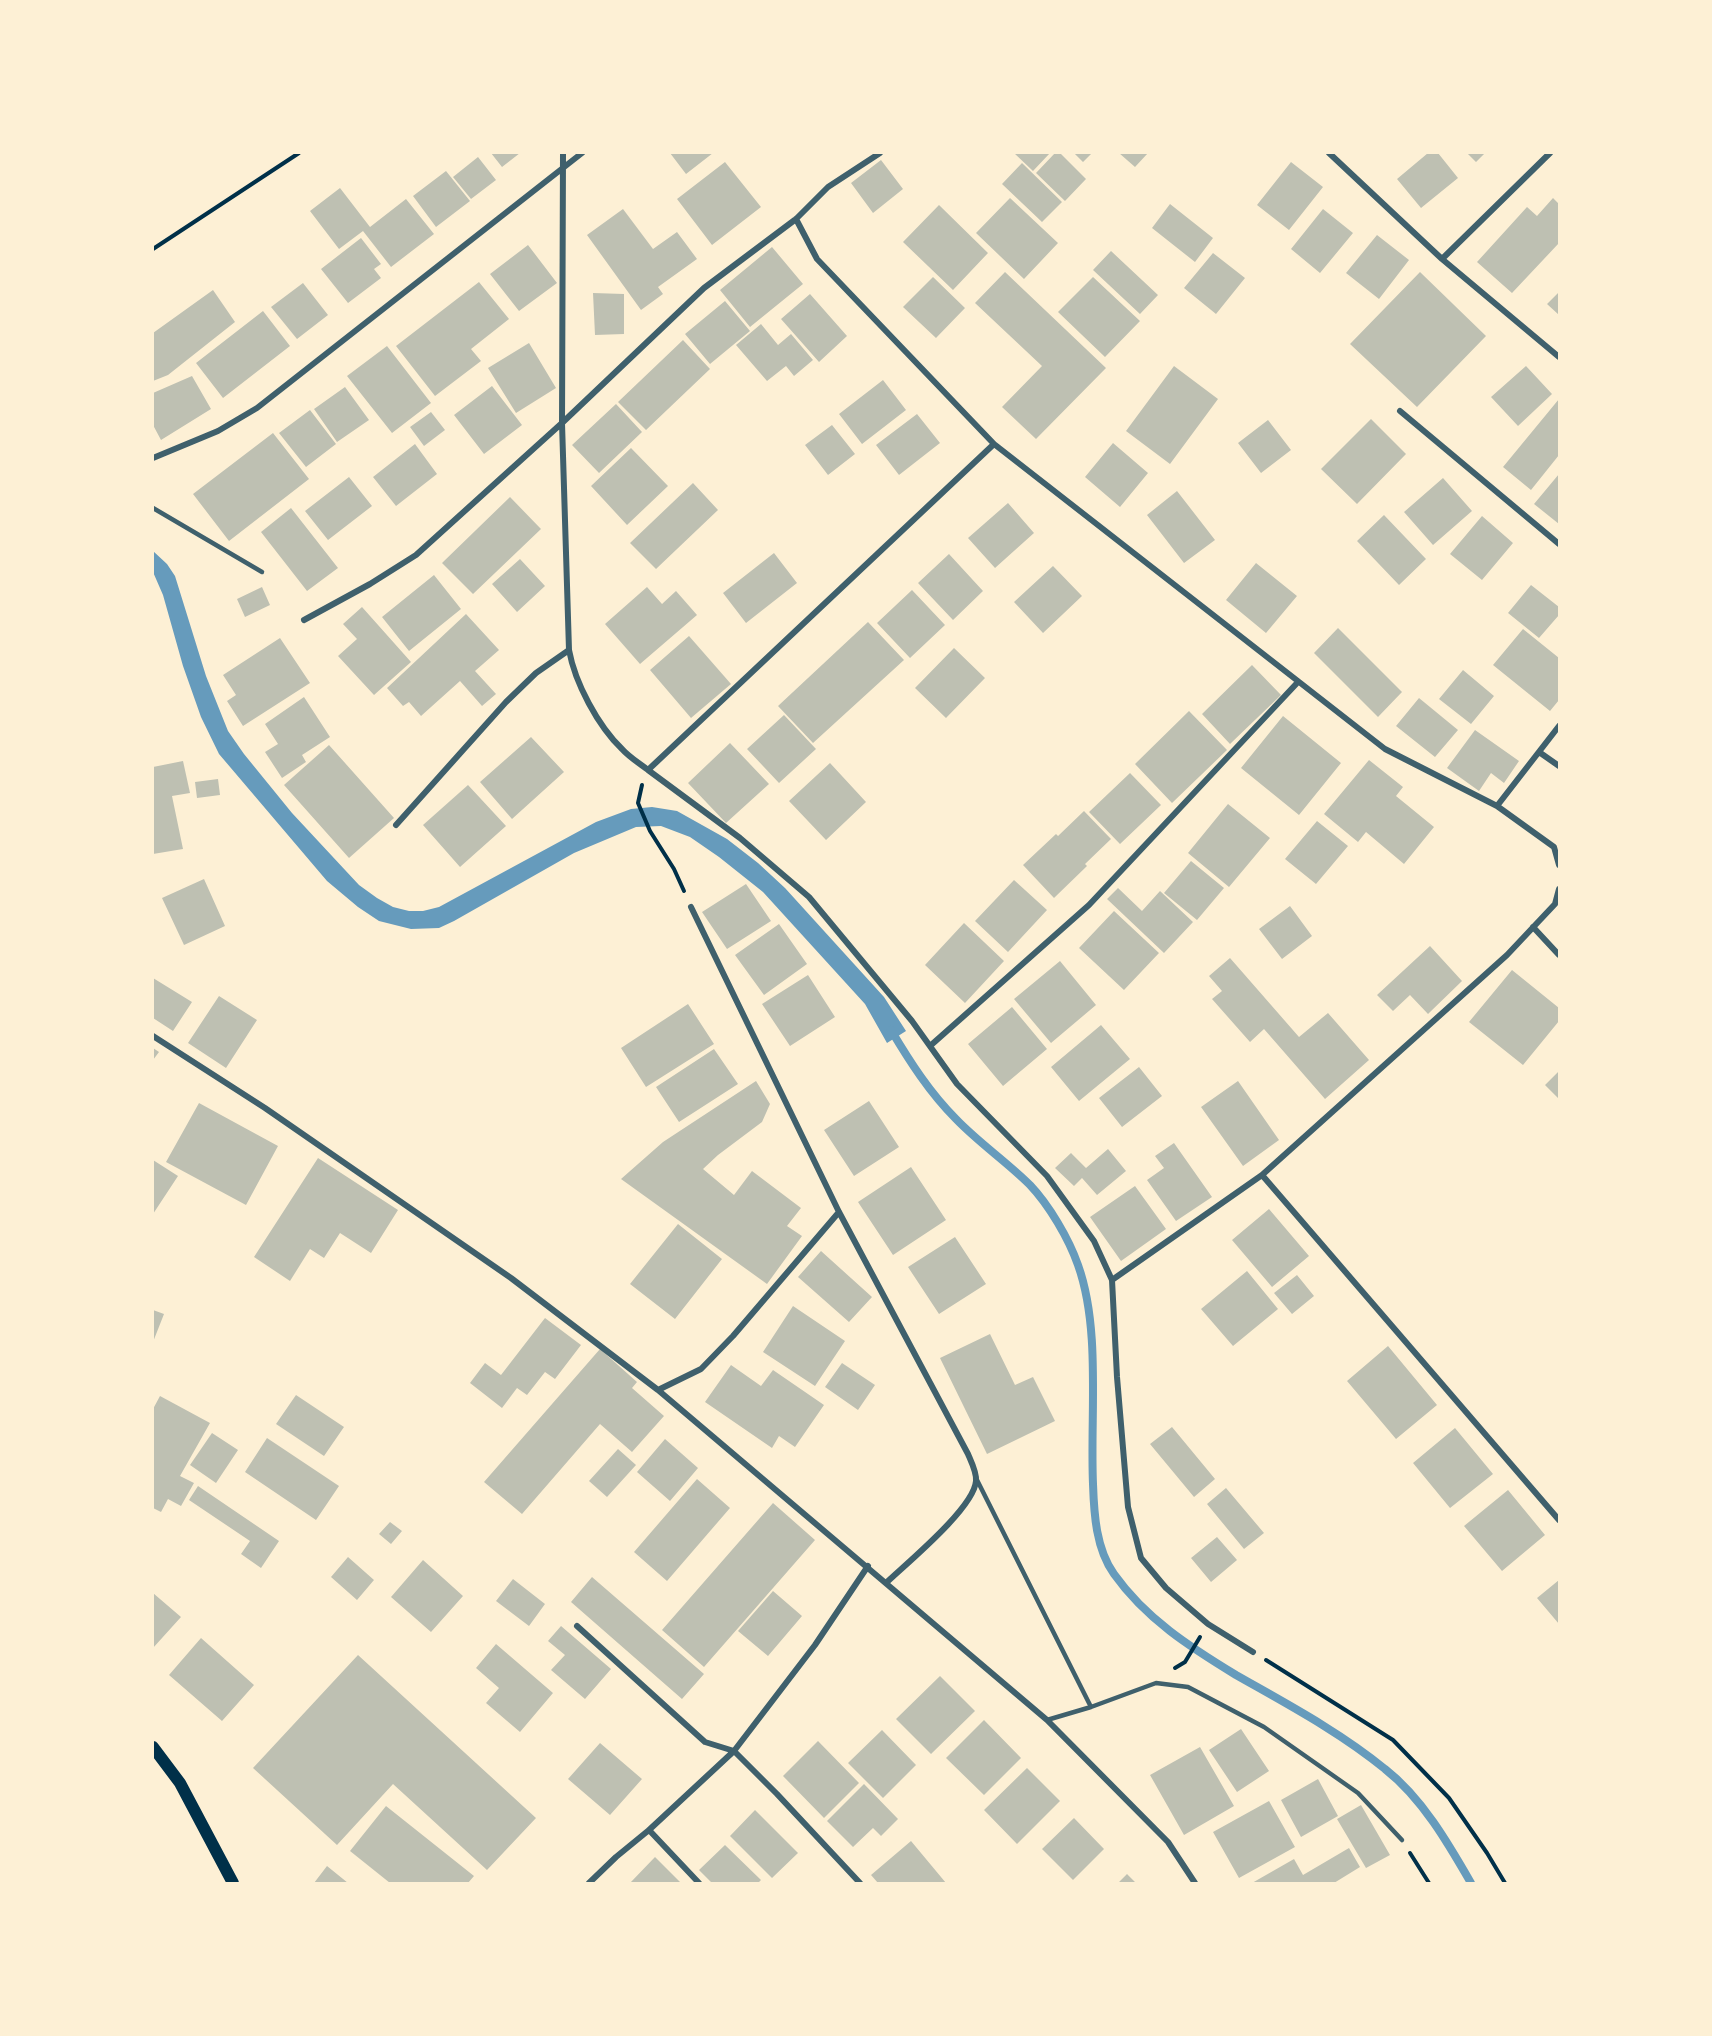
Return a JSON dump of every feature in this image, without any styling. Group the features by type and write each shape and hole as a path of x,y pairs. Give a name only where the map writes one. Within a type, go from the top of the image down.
{"main road":[{"path":"153,1748 180,1784 233,1883"}],"street":[{"path":"563,153 562,423 569,650 576,675 592,709 622,750 740,838 809,897 912,1021 957,1084 1047,1176 1094,1241 1112,1280 1117,1377 1128,1507 1142,1558 1166,1588 1208,1624 1253,1652"},
{"path":"153,458 218,431 257,408 582,153"},
{"path":"304,620 370,584 416,555 562,423 704,288 796,219 828,187 880,153"},
{"path":"1329,153 1442,259 1559,357"},
{"path":"1442,259 1550,153"},
{"path":"796,219 817,259 994,444 1385,749 1497,806 1554,847 1559,865"},
{"path":"1400,411 1559,544"},
{"path":"648,770 994,444"},
{"path":"396,825 506,702 536,673 569,650"},
{"path":"930,1046 1089,905 1298,682"},
{"path":"1497,806 1559,726"},
{"path":"1539,752 1559,766"},
{"path":"1112,1280 1262,1175 1507,955 1555,904 1559,889"},
{"path":"692,907 839,1212 954,1425 977,1480 969,1500 952,1520 886,1583"},
{"path":"1533,927 1559,955"},
{"path":"153,1036 266,1108 512,1278 658,1390 1047,1720 1168,1842 1194,1883"},
{"path":"1262,1175 1559,1520"},
{"path":"658,1390 700,1369 733,1336 839,1212"},
{"path":"589,1883 734,1751 815,1644 868,1566"},
{"path":"577,1626 705,1742 734,1751 860,1883"},
{"path":"649,1830 699,1883"}],"lane":[{"path":"153,508 262,572"},
{"path":"977,1480 1091,1707"},
{"path":"1047,1720 1091,1707 1156,1683 1188,1686 1264,1727 1358,1792 1402,1840"}],"path":[{"path":"153,249 299,153"},
{"path":"638,804 650,831 674,869 692,907"},
{"path":"1185,1662 1202,1634"},
{"path":"1253,1652 1393,1740 1449,1798 1487,1853 1504,1883"},
{"path":"1402,1840 1429,1883"}],"water":[{"path":"153,551 167,564 175,576 206,676 228,731 292,813 359,885 377,898 393,907 409,911 423,911 439,907 596,822 631,809 652,807 677,811 727,839 785,888 884,997 906,1031 887,1043 865,1004 763,892 690,837 661,826 636,827 574,853 439,928 411,929 379,921 327,881 219,754 201,717 183,666 163,595 153,572"}],"building":[{"path":"491,153 520,153 502,167"},
{"path":"670,153 713,153 686,174"},
{"path":"1014,153 1050,153 1033,171"},
{"path":"1055,153 1060,153 1086,179 1065,201 1036,173"},
{"path":"1074,153 1092,153 1083,162"},
{"path":"1119,153 1148,153 1135,167"},
{"path":"1428,153 1438,153 1458,178 1421,208 1397,179"},
{"path":"1467,153 1485,153 1476,162"},
{"path":"478,157 496,180 471,199 453,177"},
{"path":"881,160 903,189 873,213 851,183"},
{"path":"725,162 761,207 712,245 677,199"},
{"path":"1291,162 1323,187 1289,230 1257,205"},
{"path":"1022,163 1062,202 1042,222 1002,184"},
{"path":"446,171 470,201 436,227 413,196"},
{"path":"340,188 370,227 406,199 434,234 391,267 363,231 339,249 310,211"},
{"path":"1010,198 1058,243 1024,279 976,233"},
{"path":"1553,198 1559,204 1559,243 1512,293 1477,262 1527,207 1537,216"},
{"path":"1170,204 1213,238 1195,262 1152,228"},
{"path":"939,205 988,253 953,290 903,242"},
{"path":"623,209 653,249 677,232 697,259 658,287 663,294 641,310 587,235"},
{"path":"1323,209 1353,233 1320,273 1291,249"},
{"path":"1377,235 1409,260 1379,299 1346,273"},
{"path":"361,238 381,264 374,269 381,278 348,303 321,269"},
{"path":"528,245 557,283 519,311 490,274"},
{"path":"772,247 803,284 750,327 720,290"},
{"path":"1111,251 1158,295 1140,314 1093,270"},
{"path":"1213,253 1245,278 1216,314 1184,288"},
{"path":"1005,272 1106,368 1036,439 1002,407 1042,366 975,303"},
{"path":"1420,272 1486,336 1417,407 1350,344"},
{"path":"933,277 965,308 936,338 903,307"},
{"path":"1093,277 1140,321 1105,357 1058,312"},
{"path":"479,282 509,319 471,349 481,361 435,396 396,346"},
{"path":"303,283 328,315 297,339 271,307"},
{"path":"213,290 235,322 168,375 153,381 153,333"},
{"path":"1559,292 1559,315 1547,304"},
{"path":"593,293 624,294 624,334 595,335"},
{"path":"810,294 847,336 819,362 781,319"},
{"path":"725,301 750,331 710,364 685,334"},
{"path":"263,311 290,346 223,398 196,363"},
{"path":"761,324 778,345 791,334 813,360 794,376 786,366 767,381 736,345"},
{"path":"683,340 710,369 646,430 618,402"},
{"path":"529,343 556,388 516,413 488,368"},
{"path":"387,346 431,403 392,433 347,376"},
{"path":"1174,366 1218,399 1170,464 1126,431"},
{"path":"1526,366 1552,394 1518,426 1491,397"},
{"path":"192,376 211,409 161,440 153,425 153,393"},
{"path":"883,380 906,410 862,444 839,414"},
{"path":"492,386 522,425 484,454 454,415"},
{"path":"345,387 369,420 337,442 314,409"},
{"path":"1559,399 1559,455 1531,490 1503,467"},
{"path":"616,404 642,432 599,473 572,445"},
{"path":"310,410 336,444 306,467 279,433"},
{"path":"431,412 445,430 424,446 410,427"},
{"path":"917,414 940,443 899,475 876,445"},
{"path":"1371,419 1406,454 1357,504 1321,469"},
{"path":"1268,420 1291,450 1261,473 1238,443"},
{"path":"832,425 855,454 828,475 805,445"},
{"path":"273,433 309,479 229,541 193,494"},
{"path":"1113,443 1148,473 1120,507 1085,477"},
{"path":"415,444 437,474 396,506 373,477"},
{"path":"631,448 668,486 627,525 591,486"},
{"path":"1559,474 1559,524 1534,504"},
{"path":"349,477 372,506 328,540 305,511"},
{"path":"1443,478 1472,511 1433,545 1404,512"},
{"path":"693,483 718,510 656,569 630,543"},
{"path":"1177,491 1215,540 1184,563 1147,515"},
{"path":"510,497 541,529 473,594 442,563"},
{"path":"1008,503 1034,533 995,568 968,538"},
{"path":"291,508 338,568 307,591 261,532"},
{"path":"1384,515 1426,559 1399,585 1357,541"},
{"path":"1482,516 1513,543 1482,580 1450,554"},
{"path":"774,553 797,583 746,623 723,593"},
{"path":"949,554 983,591 953,620 918,583"},
{"path":"520,559 545,586 517,612 492,584"},
{"path":"1256,563 1297,596 1266,633 1226,600"},
{"path":"1053,566 1082,596 1043,633 1014,602"},
{"path":"434,575 461,609 409,651 382,617"},
{"path":"1531,585 1559,607 1559,615 1539,638 1508,613"},
{"path":"262,587 270,605 245,617 237,599"},
{"path":"647,587 662,604 676,591 697,615 640,664 605,624"},
{"path":"912,590 945,625 910,658 877,623"},
{"path":"362,607 411,662 374,695 338,656 357,639 343,624"},
{"path":"466,614 499,650 475,671 496,694 482,706 460,681 421,716 409,702 403,706 387,688"},
{"path":"868,622 904,660 813,743 778,706"},
{"path":"1338,628 1402,692 1378,717 1314,653"},
{"path":"1523,629 1559,658 1559,700 1550,711 1493,665"},
{"path":"689,636 731,684 691,718 650,670"},
{"path":"280,638 310,683 243,726 227,701 236,695 223,675"},
{"path":"954,648 985,678 946,718 915,688"},
{"path":"1252,665 1281,695 1230,744 1202,714"},
{"path":"1463,670 1494,696 1471,724 1439,699"},
{"path":"304,697 330,737 302,755 306,762 282,778 265,752 278,744 265,724"},
{"path":"1419,698 1458,730 1435,757 1396,726"},
{"path":"1189,711 1227,750 1172,803 1135,764"},
{"path":"784,715 816,749 779,783 747,749"},
{"path":"1283,716 1341,763 1299,815 1241,768"},
{"path":"1475,730 1519,761 1504,783 1491,773 1479,791 1447,768"},
{"path":"531,737 564,772 512,819 480,782"},
{"path":"730,743 769,784 726,823 688,783"},
{"path":"329,745 394,818 349,858 284,785"},
{"path":"1369,760 1403,787 1396,796 1434,827 1404,864 1366,832 1358,842 1324,814"},
{"path":"183,761 190,793 172,796 183,849 153,854 153,767"},
{"path":"830,763 866,802 826,840 789,801"},
{"path":"1130,773 1161,805 1120,844 1089,812"},
{"path":"218,779 220,795 197,798 195,782"},
{"path":"468,785 506,826 460,867 423,825"},
{"path":"1228,804 1270,838 1229,887 1188,853"},
{"path":"1084,811 1111,839 1054,898 1023,865"},
{"path":"1317,821 1348,846 1316,884 1285,859"},
{"path":"1191,861 1224,888 1197,920 1164,893"},
{"path":"204,879 225,926 184,945 162,898"},
{"path":"1014,880 1047,910 1008,952 975,921"},
{"path":"746,884 771,921 727,949 702,912"},
{"path":"1118,888 1142,911 1160,891 1193,922 1164,953 1107,899"},
{"path":"1290,906 1312,936 1282,959 1259,929"},
{"path":"1114,911 1159,953 1124,990 1079,948"},
{"path":"964,923 1004,961 965,1003 925,965"},
{"path":"779,924 807,964 764,995 735,955"},
{"path":"1430,946 1462,981 1428,1014 1410,995 1393,1011 1377,995"},
{"path":"1230,958 1299,1037 1328,1013 1369,1060 1325,1099 1264,1029 1250,1042 1212,999 1222,991 1209,976"},
{"path":"1060,961 1096,1005 1051,1043 1014,999"},
{"path":"1512,970 1559,1008 1559,1021 1523,1065 1469,1022"},
{"path":"808,975 835,1017 790,1046 762,1004"},
{"path":"153,978 192,1002 173,1031 153,1018"},
{"path":"219,996 257,1020 226,1068 188,1043"},
{"path":"688,1004 714,1044 646,1087 621,1048"},
{"path":"1012,1007 1047,1049 1003,1086 968,1044"},
{"path":"1101,1025 1130,1059 1079,1101 1051,1067"},
{"path":"153,1048 159,1052 153,1060"},
{"path":"714,1049 738,1084 679,1122 656,1087"},
{"path":"1139,1067 1162,1096 1122,1127 1099,1098"},
{"path":"1559,1071 1559,1099 1545,1085"},
{"path":"756,1081 770,1104 762,1122 703,1169 734,1195 752,1171 801,1208 787,1226 802,1236 767,1284 621,1179 663,1142"},
{"path":"1238,1081 1279,1140 1243,1166 1201,1107"},
{"path":"869,1101 899,1147 854,1176 824,1130"},
{"path":"199,1103 278,1146 246,1205 166,1162"},
{"path":"1174,1143 1212,1197 1176,1221 1147,1180 1164,1168 1155,1156"},
{"path":"1108,1149 1126,1171 1097,1195 1082,1178 1074,1186 1055,1168 1071,1153 1086,1168"},
{"path":"318,1158 398,1210 371,1253 340,1233 324,1258 310,1249 290,1281 254,1257"},
{"path":"153,1160 178,1176 153,1214"},
{"path":"911,1167 946,1220 893,1255 858,1202"},
{"path":"1135,1186 1166,1229 1121,1261 1090,1217"},
{"path":"1269,1209 1309,1256 1272,1287 1232,1240"},
{"path":"678,1224 722,1259 675,1319 630,1284"},
{"path":"955,1237 986,1284 939,1314 908,1267"},
{"path":"821,1251 872,1297 849,1322 798,1277"},
{"path":"1247,1271 1278,1309 1233,1346 1201,1309"},
{"path":"1297,1275 1314,1296 1292,1314 1274,1293"},
{"path":"793,1306 845,1341 815,1386 763,1352"},
{"path":"153,1310 164,1314 153,1342"},
{"path":"545,1318 581,1345 555,1379 545,1372 527,1395 517,1388 502,1408 470,1383 485,1363 501,1375"},
{"path":"990,1334 1015,1385 1033,1377 1055,1421 987,1454 940,1358"},
{"path":"1388,1346 1437,1405 1396,1439 1347,1381"},
{"path":"600,1349 637,1382 632,1388 664,1416 632,1452 600,1424 522,1514 484,1482"},
{"path":"842,1363 875,1385 858,1410 825,1387"},
{"path":"731,1365 761,1386 773,1370 824,1405 795,1447 779,1436 772,1448 705,1402"},
{"path":"296,1395 344,1427 324,1456 276,1424"},
{"path":"160,1396 210,1423 180,1476 194,1483 181,1506 168,1499 161,1512 153,1508 153,1409"},
{"path":"1172,1427 1215,1479 1194,1497 1150,1444"},
{"path":"1455,1428 1493,1474 1450,1508 1413,1463"},
{"path":"212,1433 238,1450 216,1483 190,1465"},
{"path":"267,1438 339,1486 316,1520 245,1472"},
{"path":"665,1439 698,1468 670,1501 637,1472"},
{"path":"618,1449 636,1465 607,1497 589,1481"},
{"path":"697,1479 730,1508 667,1581 634,1552"},
{"path":"198,1486 279,1541 261,1568 241,1554 250,1541 189,1500"},
{"path":"1226,1488 1264,1533 1244,1549 1207,1504"},
{"path":"1508,1490 1545,1535 1502,1571 1464,1526"},
{"path":"773,1503 815,1540 704,1667 662,1630"},
{"path":"390,1522 402,1531 391,1544 379,1534"},
{"path":"1217,1537 1237,1560 1211,1582 1191,1558"},
{"path":"348,1557 374,1580 357,1600 331,1577"},
{"path":"423,1560 463,1596 431,1632 391,1597"},
{"path":"592,1577 704,1674 682,1699 571,1602"},
{"path":"513,1579 545,1604 529,1626 496,1601"},
{"path":"1559,1580 1559,1624 1537,1598"},
{"path":"773,1591 802,1616 768,1656 738,1631"},
{"path":"153,1593 181,1617 153,1648"},
{"path":"561,1626 611,1669 585,1699 551,1670 565,1655 548,1641"},
{"path":"201,1638 254,1685 222,1721 169,1675"},
{"path":"496,1644 553,1693 520,1732 486,1703 499,1688 476,1668"},
{"path":"358,1655 536,1818 487,1870 393,1784 337,1845 253,1768"},
{"path":"940,1676 975,1711 931,1754 896,1719"},
{"path":"984,1720 1021,1758 984,1795 946,1758"},
{"path":"1241,1729 1269,1771 1237,1792 1209,1750"},
{"path":"882,1730 916,1765 883,1798 848,1763"},
{"path":"818,1741 859,1783 824,1818 783,1776"},
{"path":"600,1743 642,1779 610,1815 568,1779"},
{"path":"1200,1747 1234,1806 1184,1835 1150,1775"},
{"path":"1027,1768 1060,1801 1017,1844 984,1810"},
{"path":"1318,1779 1338,1816 1301,1837 1281,1800"},
{"path":"864,1784 898,1819 881,1836 873,1828 853,1847 827,1821"},
{"path":"1269,1801 1295,1847 1239,1878 1213,1832"},
{"path":"1361,1805 1390,1855 1366,1868 1337,1819"},
{"path":"386,1806 474,1876 468,1883 390,1883 350,1851"},
{"path":"755,1810 798,1853 772,1878 730,1836"},
{"path":"1074,1818 1104,1849 1073,1880 1042,1849"},
{"path":"911,1841 946,1883 878,1883 871,1875"},
{"path":"725,1845 761,1880 758,1883 712,1883 699,1870"},
{"path":"1349,1848 1360,1867 1334,1883 1252,1883 1294,1859 1303,1875"},
{"path":"655,1857 681,1883 630,1883"},
{"path":"327,1866 348,1883 314,1883"},
{"path":"1127,1874 1136,1883 1118,1883"}],"waterway":[{"path":"891,1030 938,1099 965,1128 1037,1193 1058,1223 1074,1255 1085,1290 1090,1317 1095,1519 1103,1554 1114,1574 1140,1605 1186,1643 1332,1731 1385,1769 1411,1793 1422,1807 1471,1883"}]}
